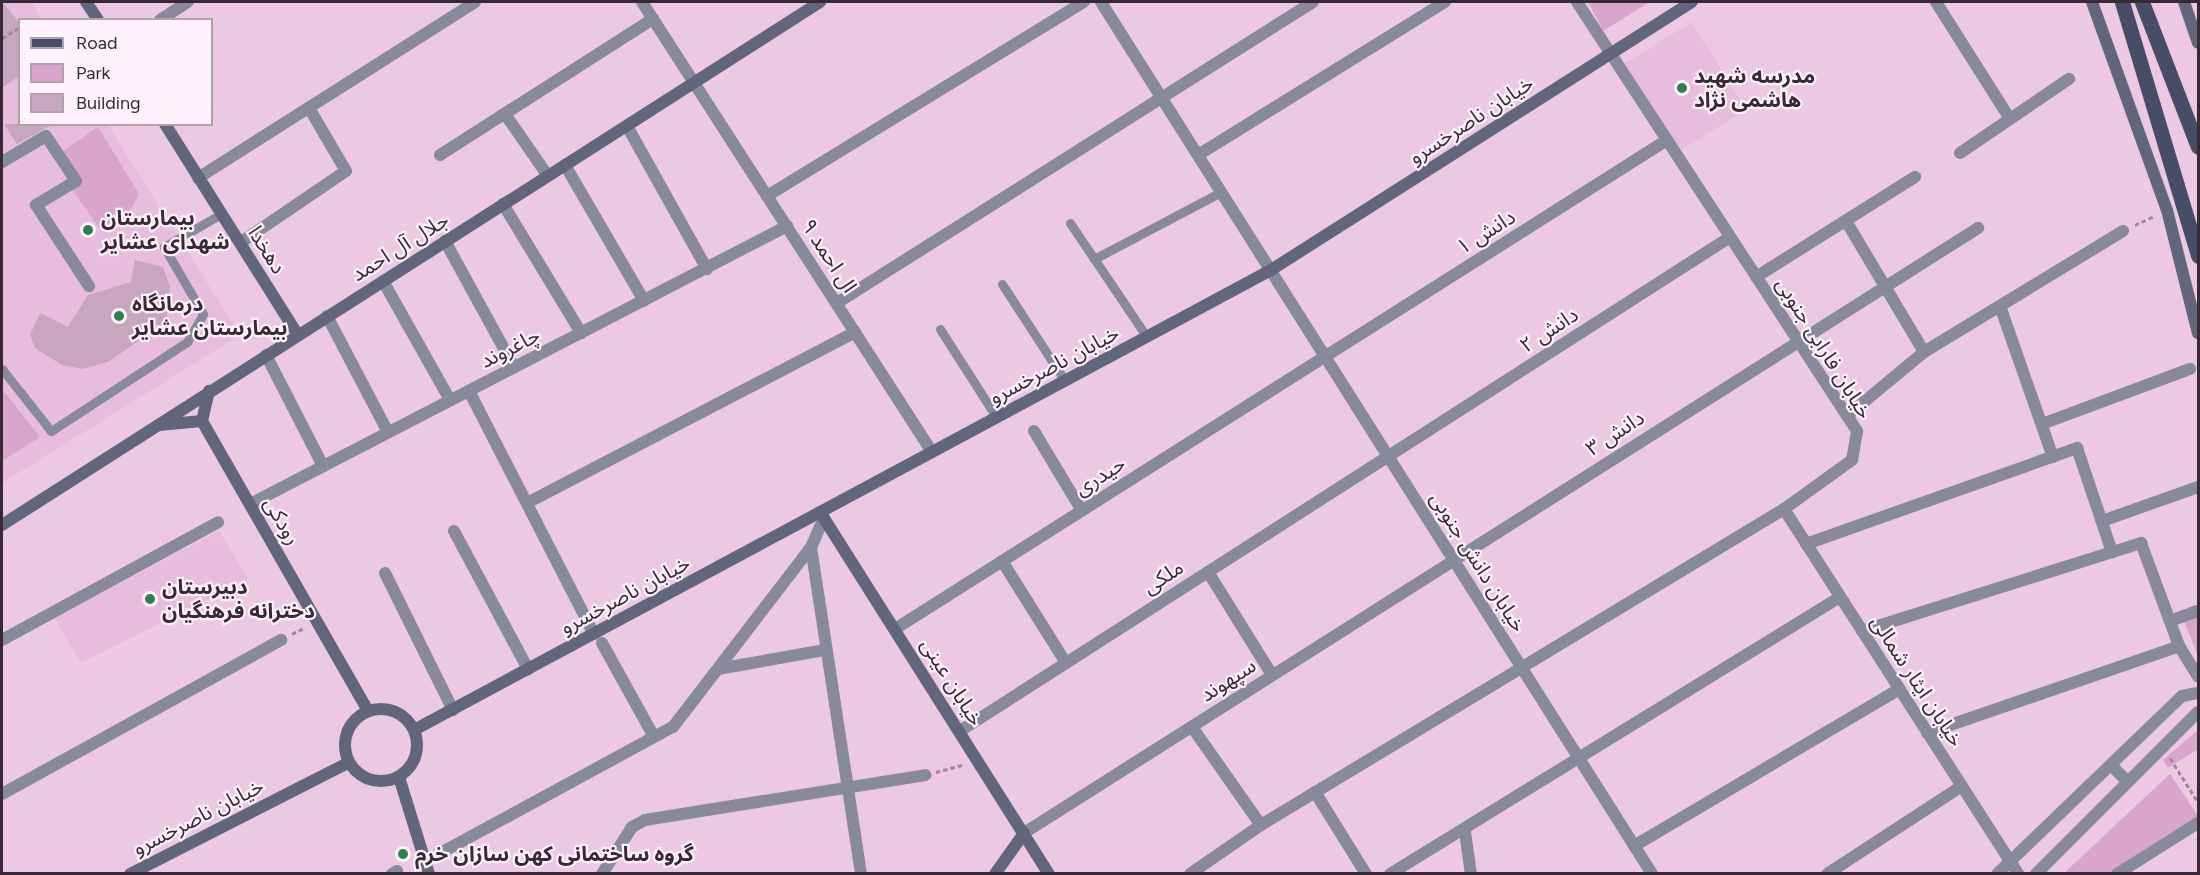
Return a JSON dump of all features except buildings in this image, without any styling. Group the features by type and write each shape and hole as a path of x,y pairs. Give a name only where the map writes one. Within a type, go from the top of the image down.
{"main road":[{"path":"2122,2 2193,229 2199,256"},
{"path":"2145,5 2199,147"}],"street":[{"path":"86,2 97,18"},
{"path":"163,18 188,2"},
{"path":"198,178 475,2"},
{"name":"ال احمد ۹","path":"642,2 932,452"},
{"name":"جلال آل احمد","path":"2,525 820,2"},
{"path":"767,196 1084,2"},
{"name":"خیابان دانش جنوبی","path":"1101,2 1652,873"},
{"path":"837,303 1313,2"},
{"path":"1198,155 1445,2"},
{"name":"خیابان فارابی جنوبی","path":"1521,666 1784,508 1852,460 1857,431 1577,2"},
{"name":"خیابان ناصرخسرو","path":"414,730 528,669 598,638 823,515 932,452 1271,270 1692,2"},
{"path":"1936,2 2010,119"},
{"path":"2092,2 2167,210 2199,333"},
{"path":"2184,2 2199,43"},
{"path":"440,155 653,19"},
{"path":"1960,153 2069,79"},
{"path":"240,243 346,171 309,108"},
{"path":"505,114 548,176"},
{"name":"دهخدا","path":"166,126 298,335"},
{"path":"627,126 707,268"},
{"path":"2,162 46,136 76,181 36,205 89,286"},
{"name":"دانش ۱","path":"1325,357 1667,140"},
{"path":"565,165 644,301"},
{"path":"1756,277 1915,177"},
{"path":"503,204 581,333"},
{"path":"1846,221 1924,352"},
{"name":"چاغروند","path":"250,504 787,226"},
{"name":"دانش ۳","path":"1453,560 1797,339 1978,228"},
{"path":"1847,416 1924,352 2123,231"},
{"name":"دانش ۲","path":"1388,456 1730,237"},
{"path":"445,241 514,368"},
{"path":"383,281 450,400"},
{"path":"2000,306 2053,457"},
{"path":"327,316 388,432"},
{"path":"526,503 855,332"},
{"path":"266,355 323,466"},
{"name":"حیدری","path":"895,629 1325,357"},
{"path":"2042,424 2190,369"},
{"path":"158,425 202,421 209,391"},
{"path":"469,391 598,638 654,737"},
{"name":"رودکی","path":"202,421 368,711"},
{"path":"1034,431 1082,511"},
{"path":"1806,544 2077,448 2112,552"},
{"name":"ملکی","path":"960,731 1388,456"},
{"path":"2102,521 2199,487"},
{"name":"خیابان ایثار شمالی","path":"1784,508 2014,868"},
{"path":"399,777 426,868 673,727 811,547 823,515"},
{"name":"خیابان عینی","path":"823,515 1050,873"},
{"path":"2,640 218,522"},
{"path":"454,531 528,669"},
{"path":"1862,631 2141,543 2179,646 2199,677"},
{"path":"811,547 845,788 861,873"},
{"name":"سپهوند","path":"1024,833 1453,560"},
{"path":"1002,561 1066,663"},
{"path":"1208,572 1272,675"},
{"path":"385,573 453,710"},
{"path":"1390,873 1465,832 1578,758 1840,597"},
{"path":"2170,621 2199,611"},
{"path":"2,794 281,640"},
{"path":"1928,733 2179,646"},
{"path":"718,669 825,650"},
{"path":"1190,873 1261,825 1521,666"},
{"path":"1634,846 1899,689"},
{"path":"1997,873 2014,868 2111,765 2182,696 2199,693"},
{"path":"368,711 400,714 414,730 417,751 399,777 365,778 348,763 345,738 349,727 368,711"},
{"path":"2036,873 2199,712"},
{"path":"1192,727 1261,825"},
{"name":"خیابان ناصرخسرو","path":"130,873 348,763"},
{"path":"2111,765 2128,782"},
{"path":"602,873 632,827 645,820 925,776"},
{"path":"1827,873 1962,786"},
{"path":"1315,792 1366,873"},
{"path":"2117,873 2199,823"},
{"path":"1465,832 1471,873"},
{"path":"995,873 1024,833"}],"lane":[{"path":"1095,259 1221,192"},
{"path":"2,369 51,431 187,342 203,315 164,247 221,214"},
{"path":"1070,223 1146,337"},
{"path":"1002,284 1065,381"},
{"path":"940,329 997,418"}],"path":[{"path":"2,38 18,28"},
{"path":"2123,231 2167,210"},
{"path":"281,640 316,621"},
{"path":"2163,747 2199,802"},
{"path":"925,776 978,760"}],"shaded area":[{"name":"بیمارستان شهدای عشایر","path":"2,2 31,2 41,18 18,18 18,126 109,126 240,335 2,483"},
{"name":"مدرسه شهید ه‍اشمی نژاد","path":"1692,22 1746,110 1673,155 1619,67"},
{"name":"دبیرستان دخترانه فرهنگیان","path":"219,531 249,579 81,663 54,618"}],"green space":[{"path":"1588,2 1650,2 1603,31"},
{"path":"98,127 139,194 130,211 100,229 71,188 60,153"},
{"path":"2,389 40,437 2,461"},
{"path":"2198,617 2198,656 2184,621"},
{"path":"2198,730 2198,749 2168,768 2163,760"},
{"path":"2170,774 2198,816 2108,873 2063,874"}],"place":[{"name":"مدرسه شهید ه‍اشمی نژاد","path":"1682,88"},
{"name":"بیمارستان شهدای عشایر","path":"88,230"},
{"name":"درمانگاه بیمارستان عشایر","path":"119,316"},
{"name":"دبیرستان دخترانه فرهنگیان","path":"150,599"},
{"name":"گروه ساختمانی کهن سازان خرم","path":"403,854"}]}
